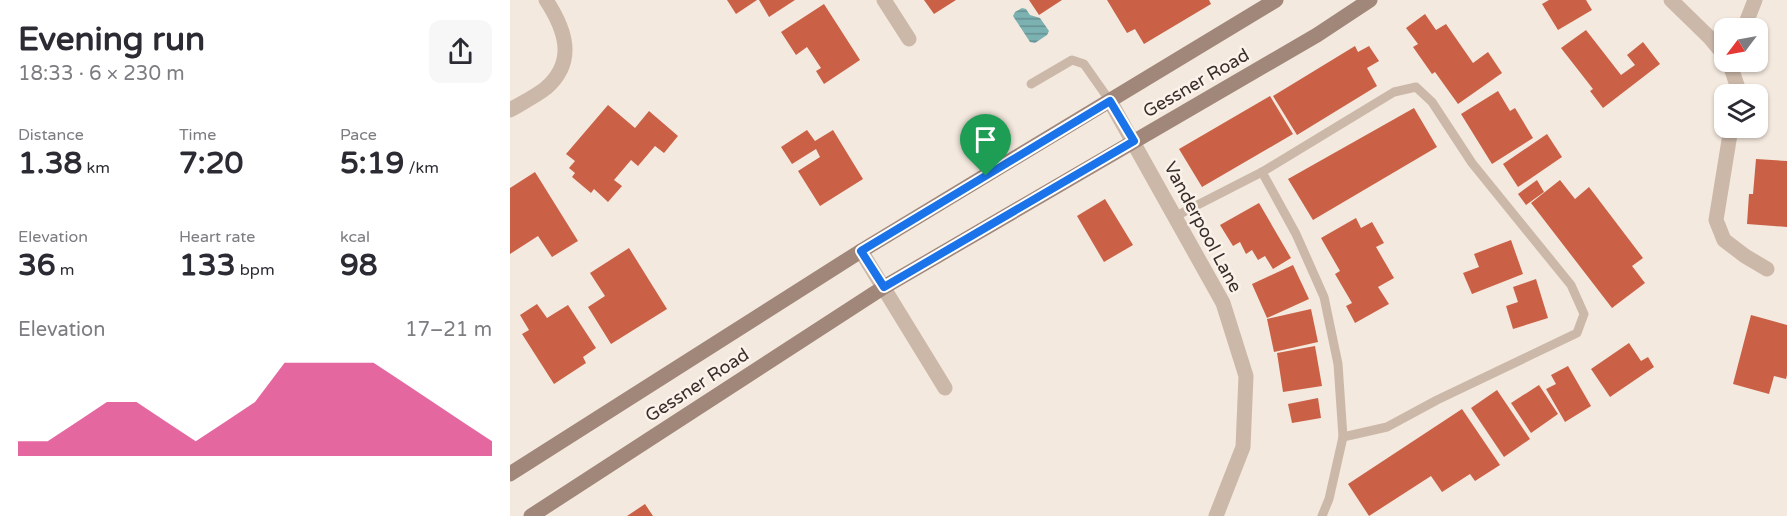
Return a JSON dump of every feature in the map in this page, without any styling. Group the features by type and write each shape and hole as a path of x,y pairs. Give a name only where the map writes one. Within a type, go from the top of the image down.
{"main road":[{"name":"Gessner Road","path":"510,474 861,251 1276,0"},
{"name":"Gessner Road","path":"531,516 884,287 1317,35 1370,0"}],"street":[{"path":"510,110 545,88 560,72 566,50 564,31 546,0"},
{"path":"884,0 909,39"},
{"path":"1671,0 1714,43"},
{"path":"1748,18 1755,0"},
{"name":"Vanderpool Lane","path":"1110,101 1223,303 1246,376 1243,447 1216,516"},
{"path":"1729,138 1716,220 1724,240 1744,256 1767,269"},
{"path":"861,251 945,388"}],"lane":[{"path":"1031,84 1072,60 1084,64 1110,101"},
{"path":"1176,216 1262,172 1394,92 1416,87 1432,102 1472,163 1571,285 1584,314 1577,333 1437,400 1387,427 1343,437"},
{"path":"1262,172 1296,234 1324,297 1338,364 1343,437 1329,499 1322,516"}],"water":[{"path":"1022,8 1026,9 1030,15 1040,18 1049,31 1035,43 1030,42 1013,16"}],"building":[{"path":"727,0 757,0 736,14"},
{"path":"759,0 795,0 769,17"},
{"path":"924,0 956,0 934,14"},
{"path":"1029,0 1062,0 1039,15"},
{"path":"1107,0 1209,0 1211,4 1144,44 1135,29 1127,33"},
{"path":"1549,0 1586,0 1592,10 1558,30 1542,4"},
{"path":"824,4 860,60 824,84 816,71 821,68 807,47 796,55 781,32"},
{"path":"1425,14 1436,30 1446,24 1473,63 1488,52 1502,73 1458,104 1435,72 1432,74 1413,47 1418,44 1406,28"},
{"path":"1586,30 1621,75 1635,65 1627,55 1643,42 1660,64 1603,108 1590,91 1593,89 1561,48"},
{"path":"1355,46 1358,52 1369,46 1379,61 1367,68 1377,86 1297,135 1273,96"},
{"path":"1498,91 1510,111 1515,108 1533,138 1492,164 1461,114"},
{"path":"1270,96 1293,134 1202,187 1179,149"},
{"path":"608,105 635,128 649,111 678,136 664,153 655,146 638,166 631,160 614,180 622,186 608,202 594,189 591,193 572,177 575,173 569,168 575,161 566,154"},
{"path":"1414,108 1437,147 1313,220 1288,179"},
{"path":"807,130 815,141 833,130 863,179 820,206 798,171 820,157 816,149 792,164 781,147"},
{"path":"1547,134 1562,157 1518,187 1503,164"},
{"path":"1756,159 1787,161 1787,227 1747,224 1749,194 1753,194"},
{"path":"535,172 578,241 552,257 538,236 510,254 510,188"},
{"path":"1537,180 1544,192 1526,205 1518,194"},
{"path":"1560,180 1575,199 1589,187 1643,258 1632,266 1645,283 1612,308 1531,203"},
{"path":"1105,199 1133,245 1104,262 1077,216"},
{"path":"1259,203 1291,258 1273,269 1265,256 1258,260 1252,250 1246,254 1240,242 1233,246 1220,225"},
{"path":"1356,218 1361,228 1372,222 1384,243 1376,247 1394,278 1378,287 1389,304 1355,323 1346,306 1352,303 1335,274 1340,271 1321,238"},
{"path":"1511,240 1523,274 1472,294 1463,273 1479,267 1474,254"},
{"path":"629,248 667,309 611,344 588,307 605,296 590,273"},
{"path":"1293,265 1309,299 1267,318 1252,284"},
{"path":"1536,279 1548,318 1513,329 1506,306 1518,302 1513,287"},
{"path":"537,304 547,318 568,305 596,348 583,357 586,363 554,384 522,334 529,330 520,315"},
{"path":"1311,309 1318,342 1274,352 1267,319"},
{"path":"1751,315 1787,325 1786,379 1774,376 1769,394 1733,384"},
{"path":"1629,343 1641,361 1648,357 1654,367 1610,397 1591,369"},
{"path":"1315,346 1322,386 1283,392 1277,353"},
{"path":"1568,366 1591,406 1565,422 1546,389 1556,384 1551,375"},
{"path":"1539,385 1558,414 1531,433 1511,403"},
{"path":"1497,390 1530,439 1504,457 1471,408"},
{"path":"1318,398 1321,418 1292,423 1288,404"},
{"path":"1462,409 1500,465 1475,481 1470,474 1442,492 1431,476 1369,516 1348,484"},
{"path":"645,504 653,516 627,516"}],"route":[{"path":"1110,101 1134,141 884,287 861,251 986,176 1110,101"}]}
